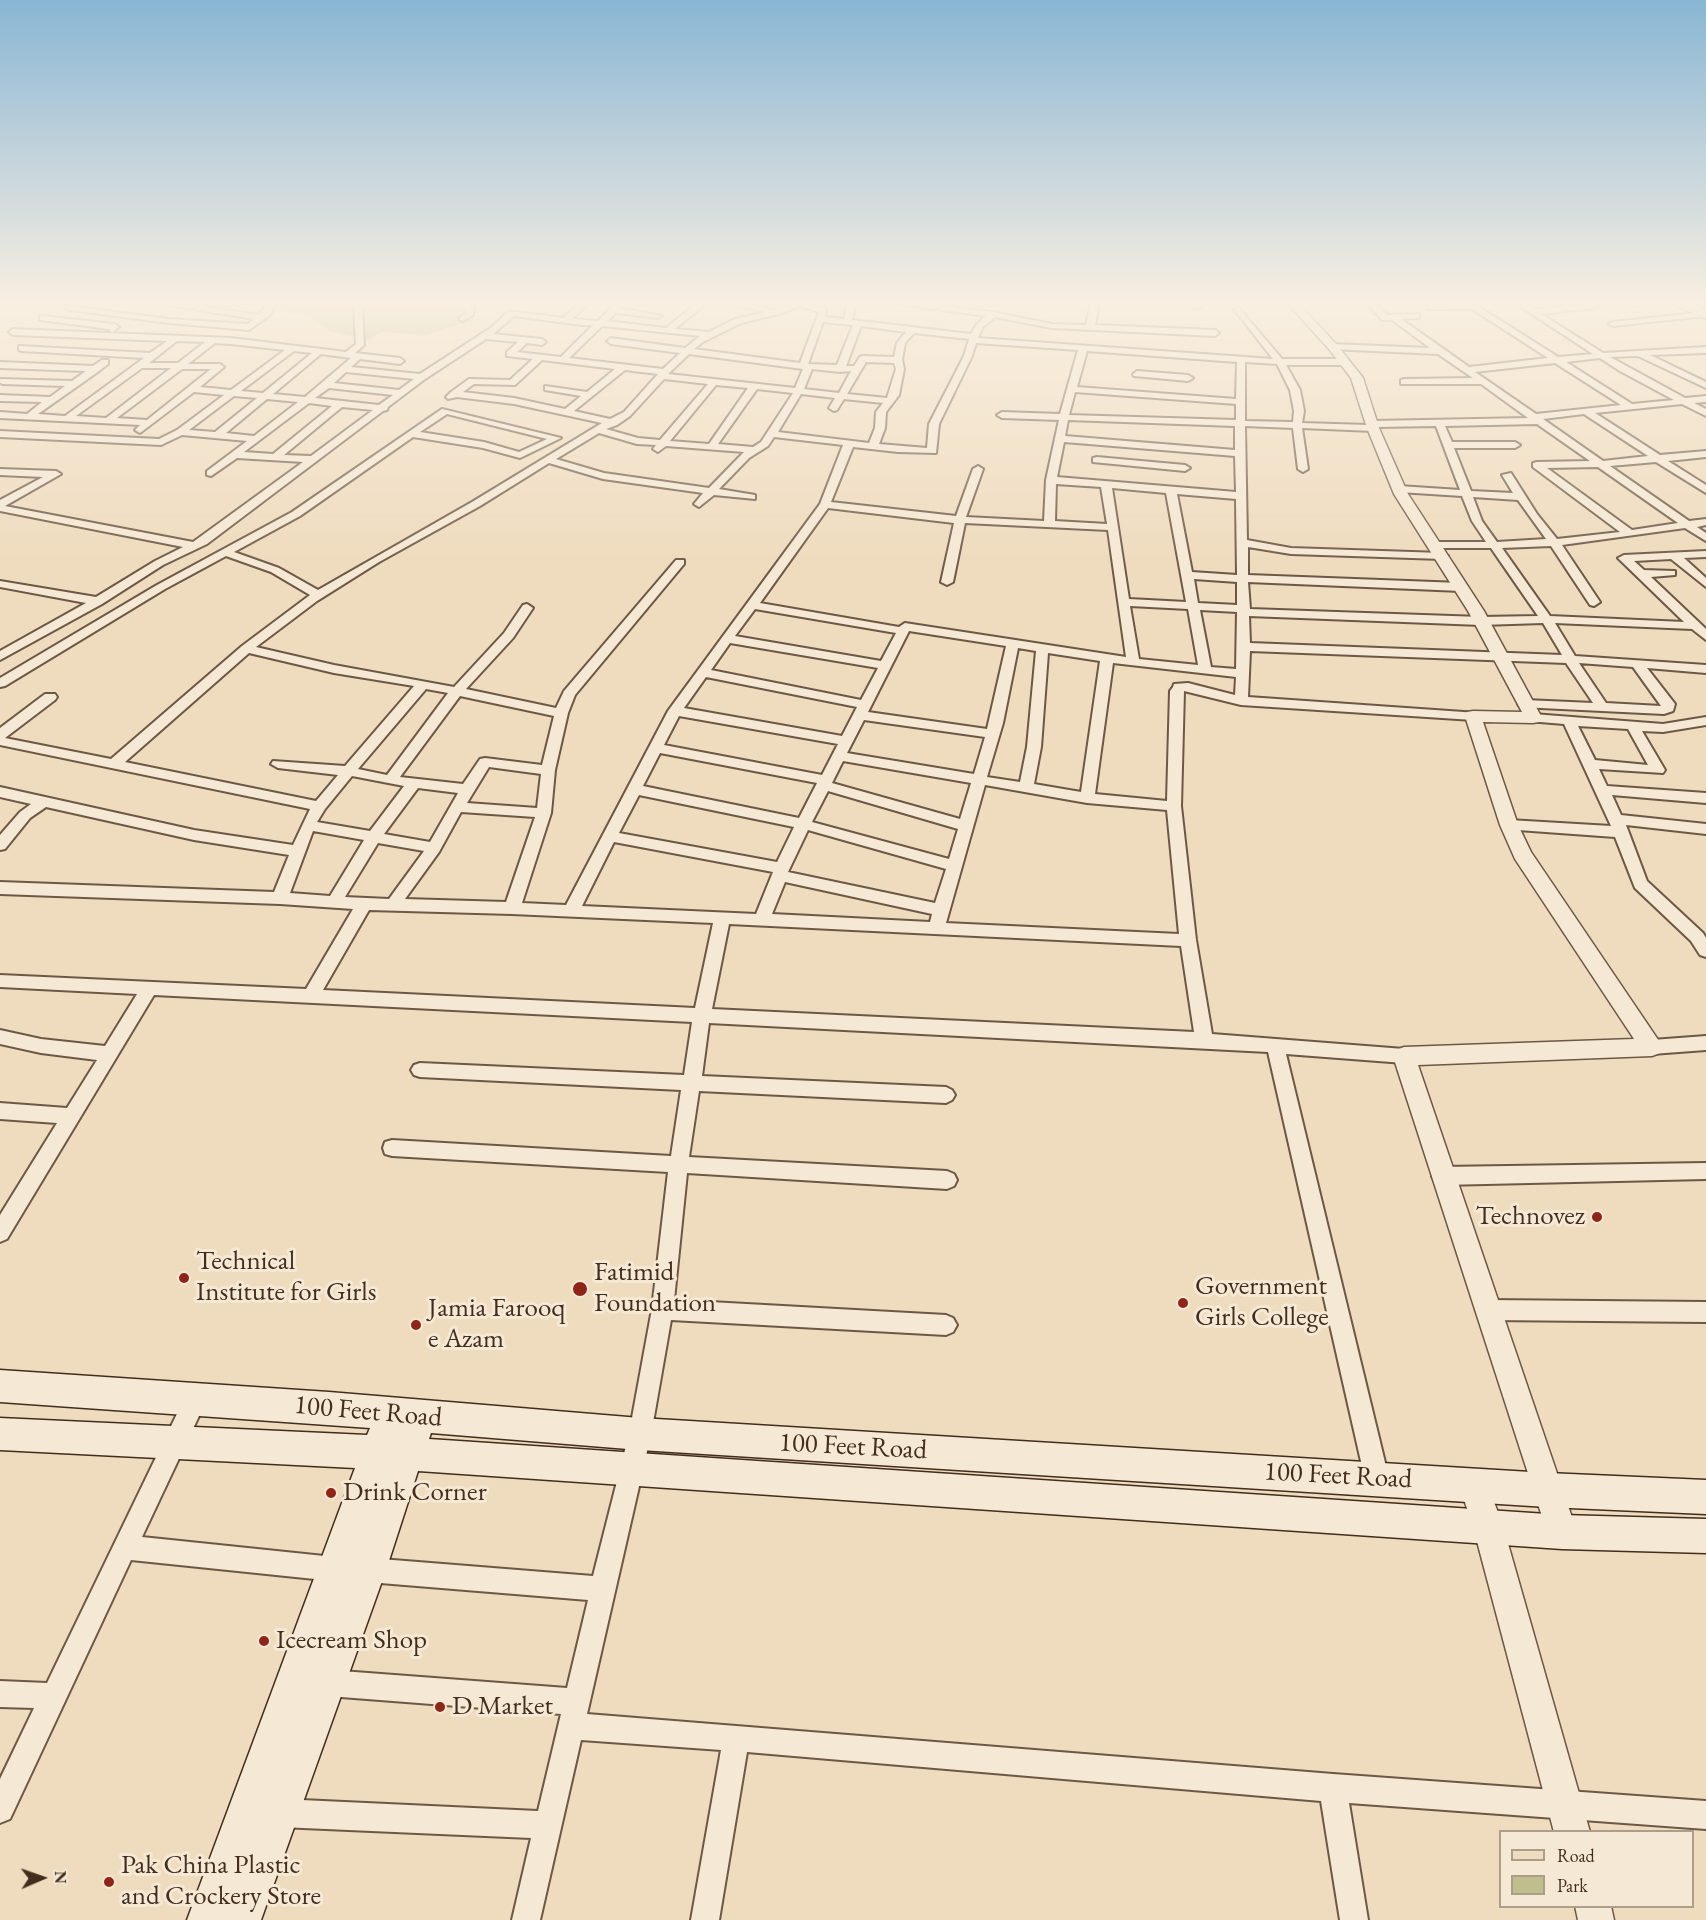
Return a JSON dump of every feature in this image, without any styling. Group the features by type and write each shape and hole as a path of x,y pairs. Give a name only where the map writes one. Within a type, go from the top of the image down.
{"main road":[{"name":"100 Feet Road","path":"0,1386 640,1434 1547,1490 1706,1497"},
{"path":"208,1920 351,1570 406,1415"},
{"name":"100 Feet Road","path":"0,1434 393,1454 1562,1532 1706,1536"},
{"path":"240,1920 328,1683 351,1570"}],"street":[{"path":"2,435 63,393"},
{"path":"68,418 102,393"},
{"path":"108,421 145,393"},
{"path":"127,441 189,393"},
{"path":"2,435 161,442 180,432 232,393"},
{"path":"240,393 384,408"},
{"path":"218,435 272,393"},
{"path":"211,473 316,393"},
{"path":"0,656 98,602 159,563 195,546 403,393"},
{"path":"536,399 543,393"},
{"path":"582,393 591,395"},
{"path":"566,413 594,393"},
{"path":"113,765 286,616 318,595 550,460 582,438 614,423 648,393"},
{"path":"655,452 705,393"},
{"path":"696,460 711,446 747,393"},
{"path":"699,504 754,450 763,445 798,393"},
{"path":"805,393 890,401"},
{"path":"834,408 844,393"},
{"path":"873,446 880,428 881,412 895,393"},
{"path":"772,434 849,444 932,451 934,424 950,393"},
{"path":"1049,523 1051,480 1071,393"},
{"path":"1127,393 1240,402"},
{"path":"1185,398 1186,393"},
{"path":"1240,393 1240,496 1244,611 1241,701"},
{"path":"1295,393 1303,469"},
{"path":"1362,393 1399,489 1481,621 1529,711 1570,723 1663,728 1706,721"},
{"path":"1497,393 1706,538"},
{"path":"1607,393 1632,408"},
{"path":"1668,393 1706,413"},
{"path":"411,434 484,445 520,455 556,438 506,412 454,394 436,407"},
{"path":"0,398 52,400"},
{"path":"1060,439 1100,441 1240,423 1373,426 1535,419 1706,399"},
{"path":"275,457 341,403"},
{"path":"0,683 161,587 296,514 445,411 566,413 614,423"},
{"path":"1587,412 1706,490"},
{"path":"0,415 148,423"},
{"path":"1002,415 1064,417 1152,433 1186,448 1240,453"},
{"path":"320,421 358,424"},
{"path":"1440,424 1446,446 1468,494 1477,521 1561,640 1602,707"},
{"path":"600,430 634,441 754,450"},
{"path":"180,432 256,439"},
{"path":"1100,441 1097,460 1112,527 1133,662"},
{"path":"571,911 675,711 825,504 849,444"},
{"path":"1446,446 1515,445"},
{"path":"1184,490 1186,448"},
{"path":"1629,533 1537,465 1599,464 1706,454"},
{"path":"236,455 311,459"},
{"path":"550,460 603,476 751,497"},
{"path":"1097,460 1185,468"},
{"path":"947,582 960,520 978,469"},
{"path":"0,472 56,474 16,494 0,506"},
{"path":"1507,475 1594,602"},
{"path":"1051,480 1240,496"},
{"path":"1171,489 1205,669"},
{"path":"1399,489 1520,496"},
{"path":"0,494 16,494"},
{"path":"825,504 960,520 1112,527"},
{"path":"0,506 195,546"},
{"path":"1243,543 1292,551 1439,551 1554,542 1706,522"},
{"path":"225,552 275,570 318,595"},
{"path":"1706,554 1624,558 1706,636"},
{"path":"1673,555 1706,584"},
{"path":"512,908 544,813 548,770 561,713 569,694 680,562"},
{"path":"1641,574 1671,573"},
{"path":"1188,575 1295,582 1461,587"},
{"path":"0,584 98,602"},
{"path":"0,595 15,586"},
{"path":"1125,602 1244,611 1481,621 1546,619 1696,626"},
{"path":"752,605 903,631"},
{"path":"390,780 456,692 508,635 527,608"},
{"path":"762,920 780,872 803,824 905,627 1133,662 1243,674"},
{"path":"728,639 885,665"},
{"path":"936,928 993,734 1012,645"},
{"path":"1244,648 1570,658 1700,668 1706,682"},
{"path":"246,649 334,669 423,684 561,713"},
{"path":"1026,788 1034,747 1042,649"},
{"path":"1087,798 1107,658"},
{"path":"1204,1040 1188,940 1174,806 1179,687 1188,687 1241,701 1473,717 1602,707 1664,710 1668,708 1668,704 1638,665"},
{"path":"703,672 863,710 993,734"},
{"path":"279,898 308,825 319,806 423,684"},
{"path":"0,735 50,697"},
{"path":"675,711 847,741"},
{"path":"1473,717 1509,825 1528,863 1652,1047"},
{"path":"1570,723 1603,790 1640,884 1703,942"},
{"path":"1590,764 1658,770 1633,726"},
{"path":"0,741 319,806"},
{"path":"656,747 825,782 966,826"},
{"path":"839,756 1087,798 1174,806"},
{"path":"393,905 434,848 485,762 548,770"},
{"path":"278,764 348,771 390,780 467,789"},
{"path":"334,902 374,837 414,783"},
{"path":"634,789 803,824 954,866"},
{"path":"1603,790 1706,798"},
{"path":"0,792 194,835 298,851"},
{"path":"0,844 25,815 44,802"},
{"path":"457,807 544,813"},
{"path":"308,825 434,848"},
{"path":"1509,825 1618,825 1706,829"},
{"path":"610,836 780,872 942,910"},
{"path":"3,891 279,898 364,904 512,908 1188,940"},
{"path":"311,996 364,904"},
{"path":"526,1920 640,1434 662,1309 679,1163 691,1084 702,1015 722,918"},
{"path":"0,981 1204,1040 1404,1056 1706,1043"},
{"path":"2,1225 150,988"},
{"path":"0,1037 41,1046 110,1054"},
{"path":"1275,1046 1377,1479"},
{"path":"1404,1056 1486,1310 1562,1532"},
{"path":"420,1070 946,1095"},
{"path":"0,1111 72,1116"},
{"path":"392,1148 947,1180"},
{"path":"1442,1176 1706,1171"},
{"path":"662,1309 946,1325"},
{"path":"1486,1310 1706,1312"},
{"path":"0,1809 127,1548 196,1399"},
{"path":"1474,1485 1488,1526 1568,1818"},
{"path":"127,1548 351,1570 602,1589"},
{"path":"328,1683 573,1714 736,1738 1333,1788 1568,1818 1706,1815"},
{"path":"0,1694 54,1696"},
{"path":"705,1920 736,1738"},
{"path":"1333,1788 1354,1920"},
{"path":"280,1813 548,1825"}],"place":[{"name":"Technovez","path":"1597,1217"},
{"name":"Technical Institute for Girls","path":"184,1278"},
{"name":"Fatimid Foundation","path":"580,1289"},
{"name":"Government Girls College","path":"1183,1303"},
{"name":"Jamia Farooq e Azam","path":"416,1325"},
{"name":"Drink Corner","path":"331,1493"},
{"name":"Icecream Shop","path":"264,1641"},
{"name":"D Market","path":"440,1707"},
{"name":"Pak China Plastic and Crockery Store","path":"109,1882"}]}
